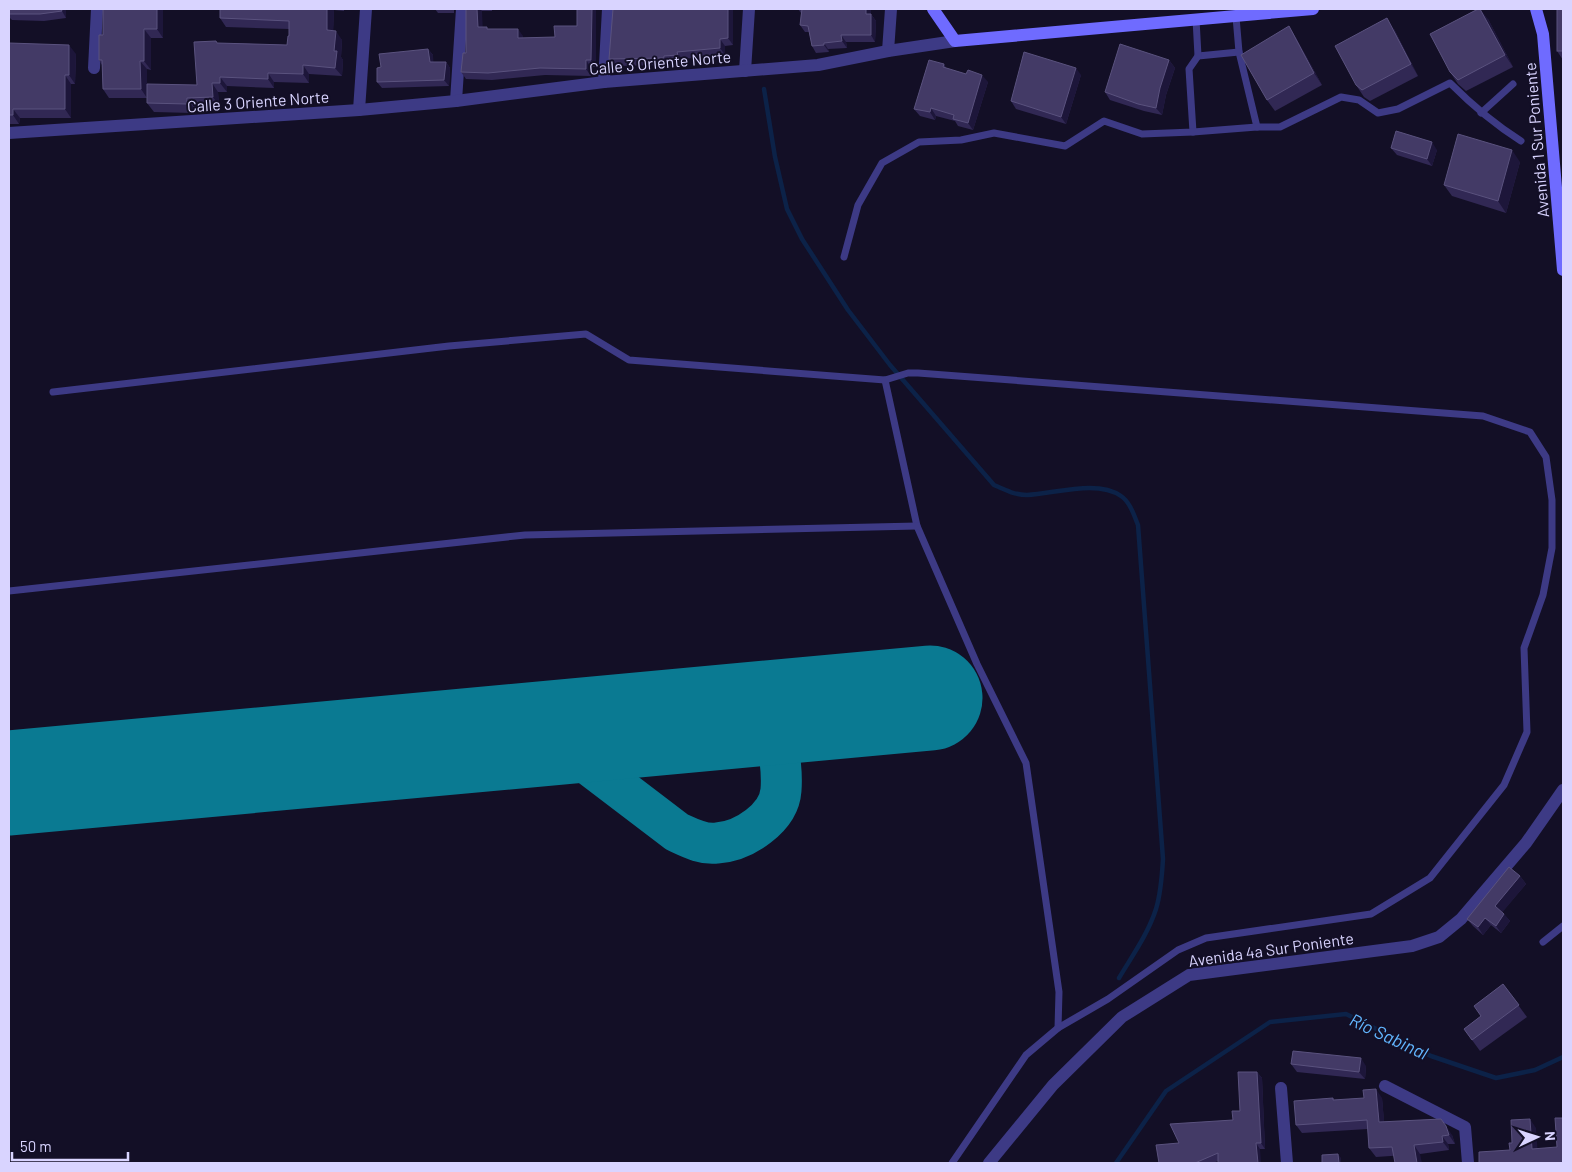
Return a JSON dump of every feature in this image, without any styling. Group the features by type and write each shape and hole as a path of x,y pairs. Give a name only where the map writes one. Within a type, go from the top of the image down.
{"street":[{"path":"94,68 97,9"},
{"path":"359,110 366,9"},
{"path":"456,101 462,9"},
{"path":"604,82 608,9"},
{"path":"745,71 750,9"},
{"path":"888,51 891,9"},
{"path":"933,9 956,41"},
{"name":"Calle 3 Oriente Norte","path":"9,133 359,110 456,101 604,82 818,65 888,51 956,41 1313,9"},
{"name":"Avenida 1 Sur Poniente","path":"1536,9 1544,34 1563,270"},
{"name":"Avenida 4a Sur Poniente","path":"989,1163 1054,1085 1122,1017 1188,975 1412,946 1439,937 1461,919 1526,843 1563,790"},
{"path":"1386,1086 1465,1127 1468,1163"},
{"path":"1281,1088 1287,1163"}],"lane":[{"path":"1236,17 1239,52 1257,126"},
{"path":"1193,132 1189,69 1198,56 1196,20"},
{"path":"1198,56 1239,52"},
{"path":"844,256 858,205 882,163 918,142 961,140 994,133 1065,146 1104,121 1142,134 1193,132 1257,126 1280,127 1341,97 1359,100 1378,113 1398,110 1450,82 1481,113 1499,127 1521,140"},
{"path":"1481,113 1513,84"},
{"path":"53,392 449,346 586,334 629,360 887,379 908,373 1483,416 1530,432 1546,457 1552,500 1552,548 1543,595 1524,648 1527,732 1504,785 1430,878 1371,914 1206,938 1178,950 1108,999 1058,1028 1026,1055 952,1163"},
{"path":"887,379 917,526 977,664 1026,764 1058,992 1058,1028"},
{"path":"9,591 525,536 917,526"},
{"path":"1543,942 1563,926"}],"building":[{"path":"9,9 61,9 62,11 40,14 9,14"},
{"path":"103,9 157,9 157,29 144,29 144,61 140,61 141,89 103,89 102,60 99,60 99,35 103,35"},
{"path":"220,9 327,9 327,30 336,31 334,51 337,51 335,68 303,65 303,74 268,73 268,79 220,77 220,83 212,83 213,97 187,98 187,104 147,103 147,84 197,85 194,42 216,41 217,43 287,45 289,21 220,18"},
{"path":"466,9 477,9 478,27 487,27 487,29 518,29 518,38 555,37 554,26 577,26 577,9 592,9 591,60 586,60 586,69 540,68 488,73 461,72 463,53 466,53"},
{"path":"613,9 728,9 728,38 720,39 720,48 677,52 678,55 664,56 664,58 609,59"},
{"path":"802,9 866,9 866,14 871,14 871,35 841,35 842,41 812,46 808,26 800,25"},
{"path":"1480,9 1505,55 1458,80 1450,72 1430,34"},
{"path":"1557,9 1563,9 1563,51 1557,51"},
{"path":"1387,18 1411,64 1362,90 1356,85 1335,46"},
{"path":"1289,26 1314,73 1267,100 1241,55"},
{"path":"9,43 69,45 69,75 65,75 65,109 13,109 13,115 9,115"},
{"path":"1120,44 1169,60 1156,108 1138,104 1105,92"},
{"path":"428,49 430,62 446,62 444,80 377,82 377,68 381,67 379,54"},
{"path":"1024,52 1076,68 1061,117 1011,101"},
{"path":"929,60 944,64 943,67 966,74 968,70 982,75 968,123 953,119 954,115 931,108 930,112 914,109"},
{"path":"1396,131 1432,142 1427,159 1391,148"},
{"path":"1458,134 1512,150 1498,201 1444,185"},
{"path":"1509,867 1520,876 1495,906 1504,914 1496,926 1485,918 1478,927 1467,919"},
{"path":"1503,984 1519,1005 1472,1040 1464,1029 1481,1016 1474,1006"},
{"path":"1293,1051 1361,1058 1359,1072 1291,1064"},
{"path":"1238,1072 1257,1072 1261,1143 1256,1143 1258,1163 1218,1163 1218,1153 1195,1163 1159,1163 1156,1145 1179,1143 1170,1124 1233,1120 1232,1111 1240,1111"},
{"path":"1376,1089 1379,1122 1441,1119 1449,1135 1442,1136 1443,1142 1414,1145 1417,1163 1395,1163 1392,1147 1369,1148 1367,1120 1296,1125 1294,1101 1364,1098 1363,1090"},
{"path":"1555,1118 1563,1118 1563,1163 1479,1163 1479,1152 1510,1150 1509,1143 1512,1143 1511,1120 1530,1119 1532,1149 1557,1147"},
{"path":"1338,1154 1339,1163 1322,1163 1322,1155"}],"waterway":[{"path":"764,89 775,157 787,209 802,239 848,310 890,365 994,485 1023,495 1088,488 1111,491 1124,499 1135,517 1138,525 1163,859 1158,903 1153,918 1119,978"},
{"name":"Río Sabinal","path":"1116,1163 1166,1091 1270,1022 1346,1014 1431,1056 1496,1078 1535,1070 1563,1057"}],"taxiway":[{"path":"547,733 677,832 702,842 717,843 749,833 767,819 779,800 781,771 772,713"}],"runway":[{"path":"9,783 930,698"}]}
